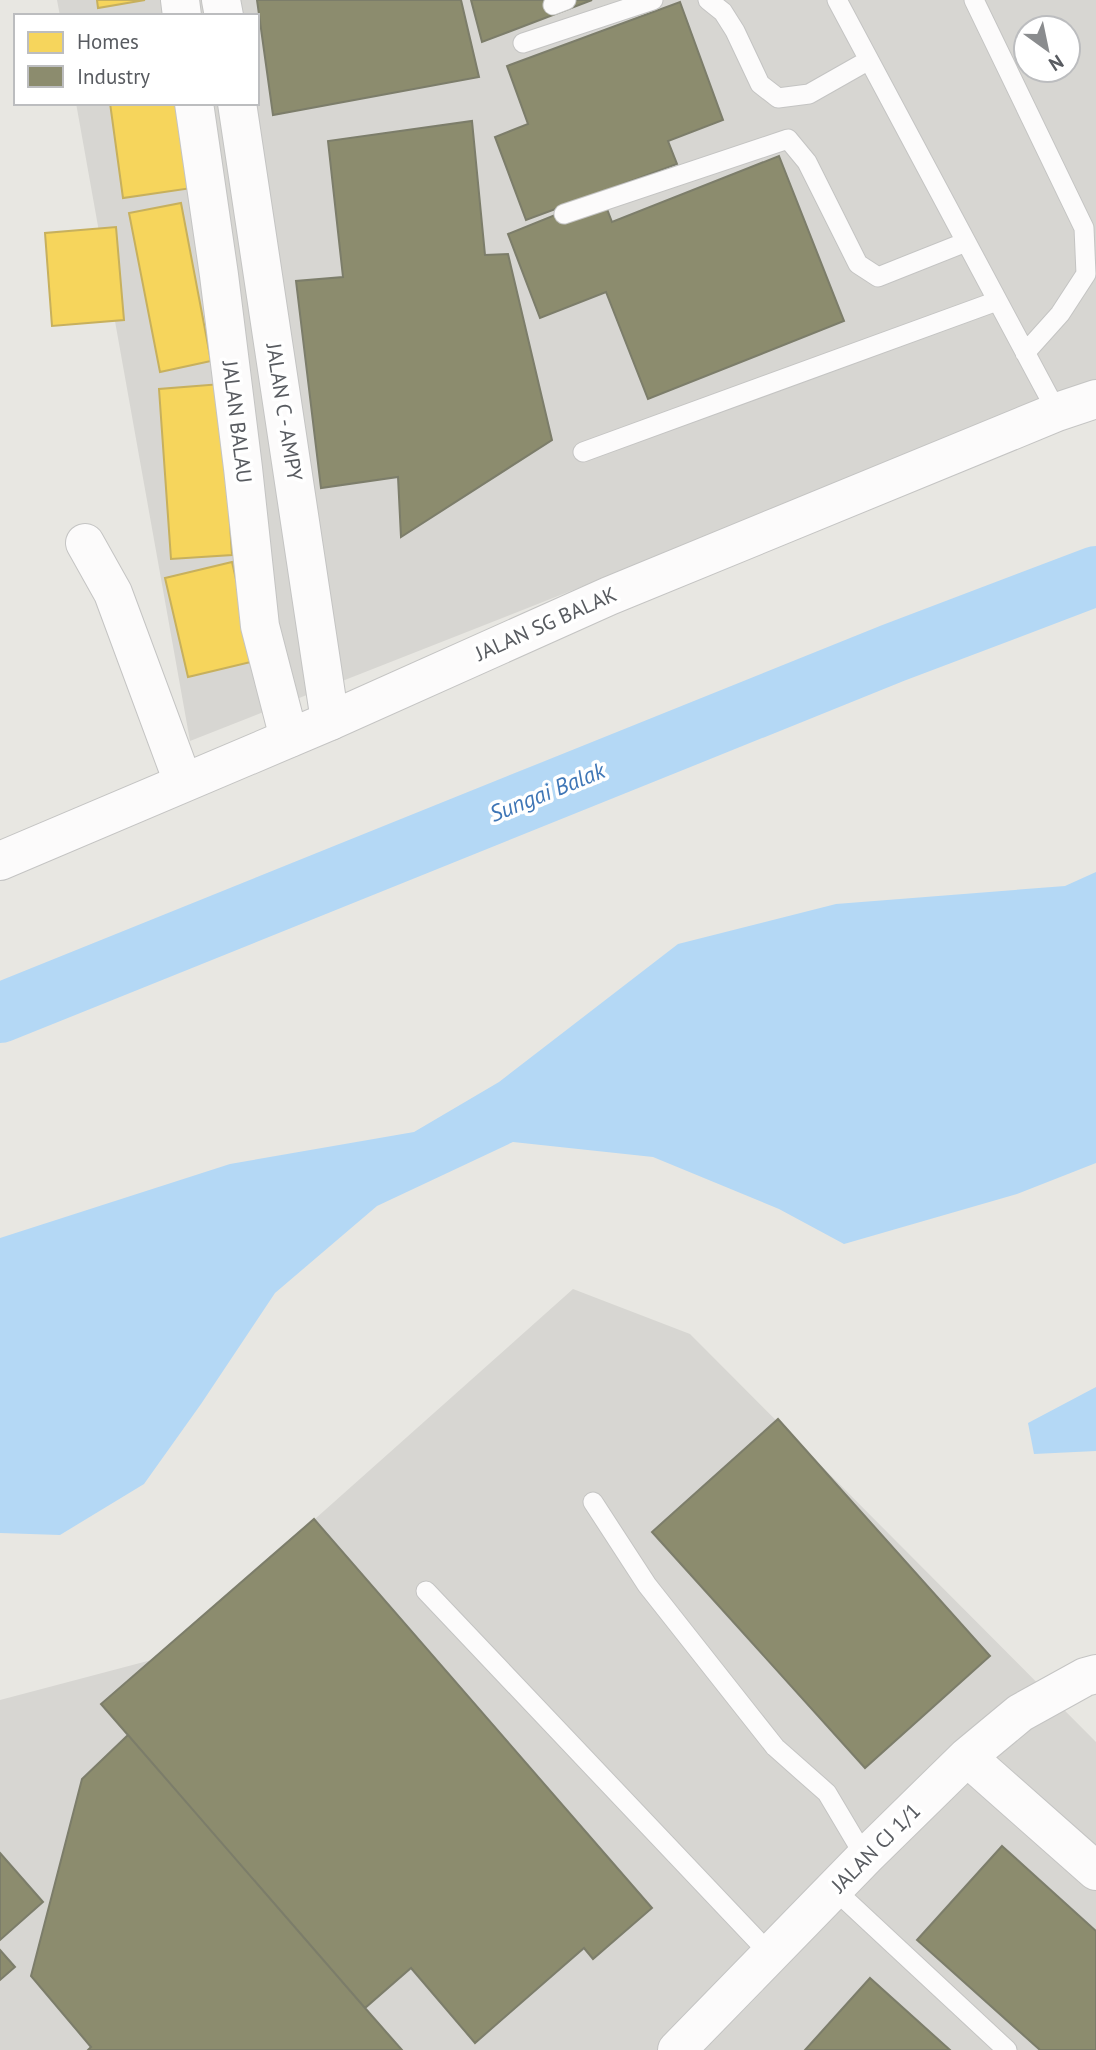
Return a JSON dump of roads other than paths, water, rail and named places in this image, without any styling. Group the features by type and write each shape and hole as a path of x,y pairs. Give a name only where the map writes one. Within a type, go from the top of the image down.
{"street":[{"name":"JALAN BALAU","path":"194,105 243,468 260,626 289,738"},
{"name":"JALAN C - AMPY","path":"237,105 330,721"},
{"name":"JALAN SG BALAK","path":"0,861 330,721 609,596 1057,412 1096,399"},
{"path":"85,543 113,593 183,782"},
{"name":"JALAN CJ 1/1","path":"693,2045 771,1955 967,1756 1020,1713 1085,1677 1096,1674"},
{"path":"967,1756 1096,1871"}],"lane":[{"path":"523,43 653,0"},
{"path":"708,0 723,12 735,31 760,83 778,98 809,94 869,60"},
{"path":"837,0 1057,412"},
{"path":"974,0 1084,228 1086,274 1060,314 1026,353"},
{"path":"565,214 788,139 807,162 858,264 878,277 966,242"},
{"path":"583,452 997,301"},
{"path":"593,1502 646,1585 775,1747 827,1793 865,1857"},
{"path":"426,1591 771,1955"},
{"path":"834,1889 1007,2050"}],"water":[{"path":"1096,872 1096,1163 1017,1194 844,1244 779,1209 653,1157 513,1142 377,1206 275,1293 144,1484 60,1535 0,1533 0,1238 230,1164 414,1132 499,1082 678,944 836,904 1065,886"},
{"path":"1096,1387 1096,1451 1034,1454 1028,1423"}],"waterway":[{"name":"Sungai Balak","path":"0,1013 893,653 1096,576"}]}
